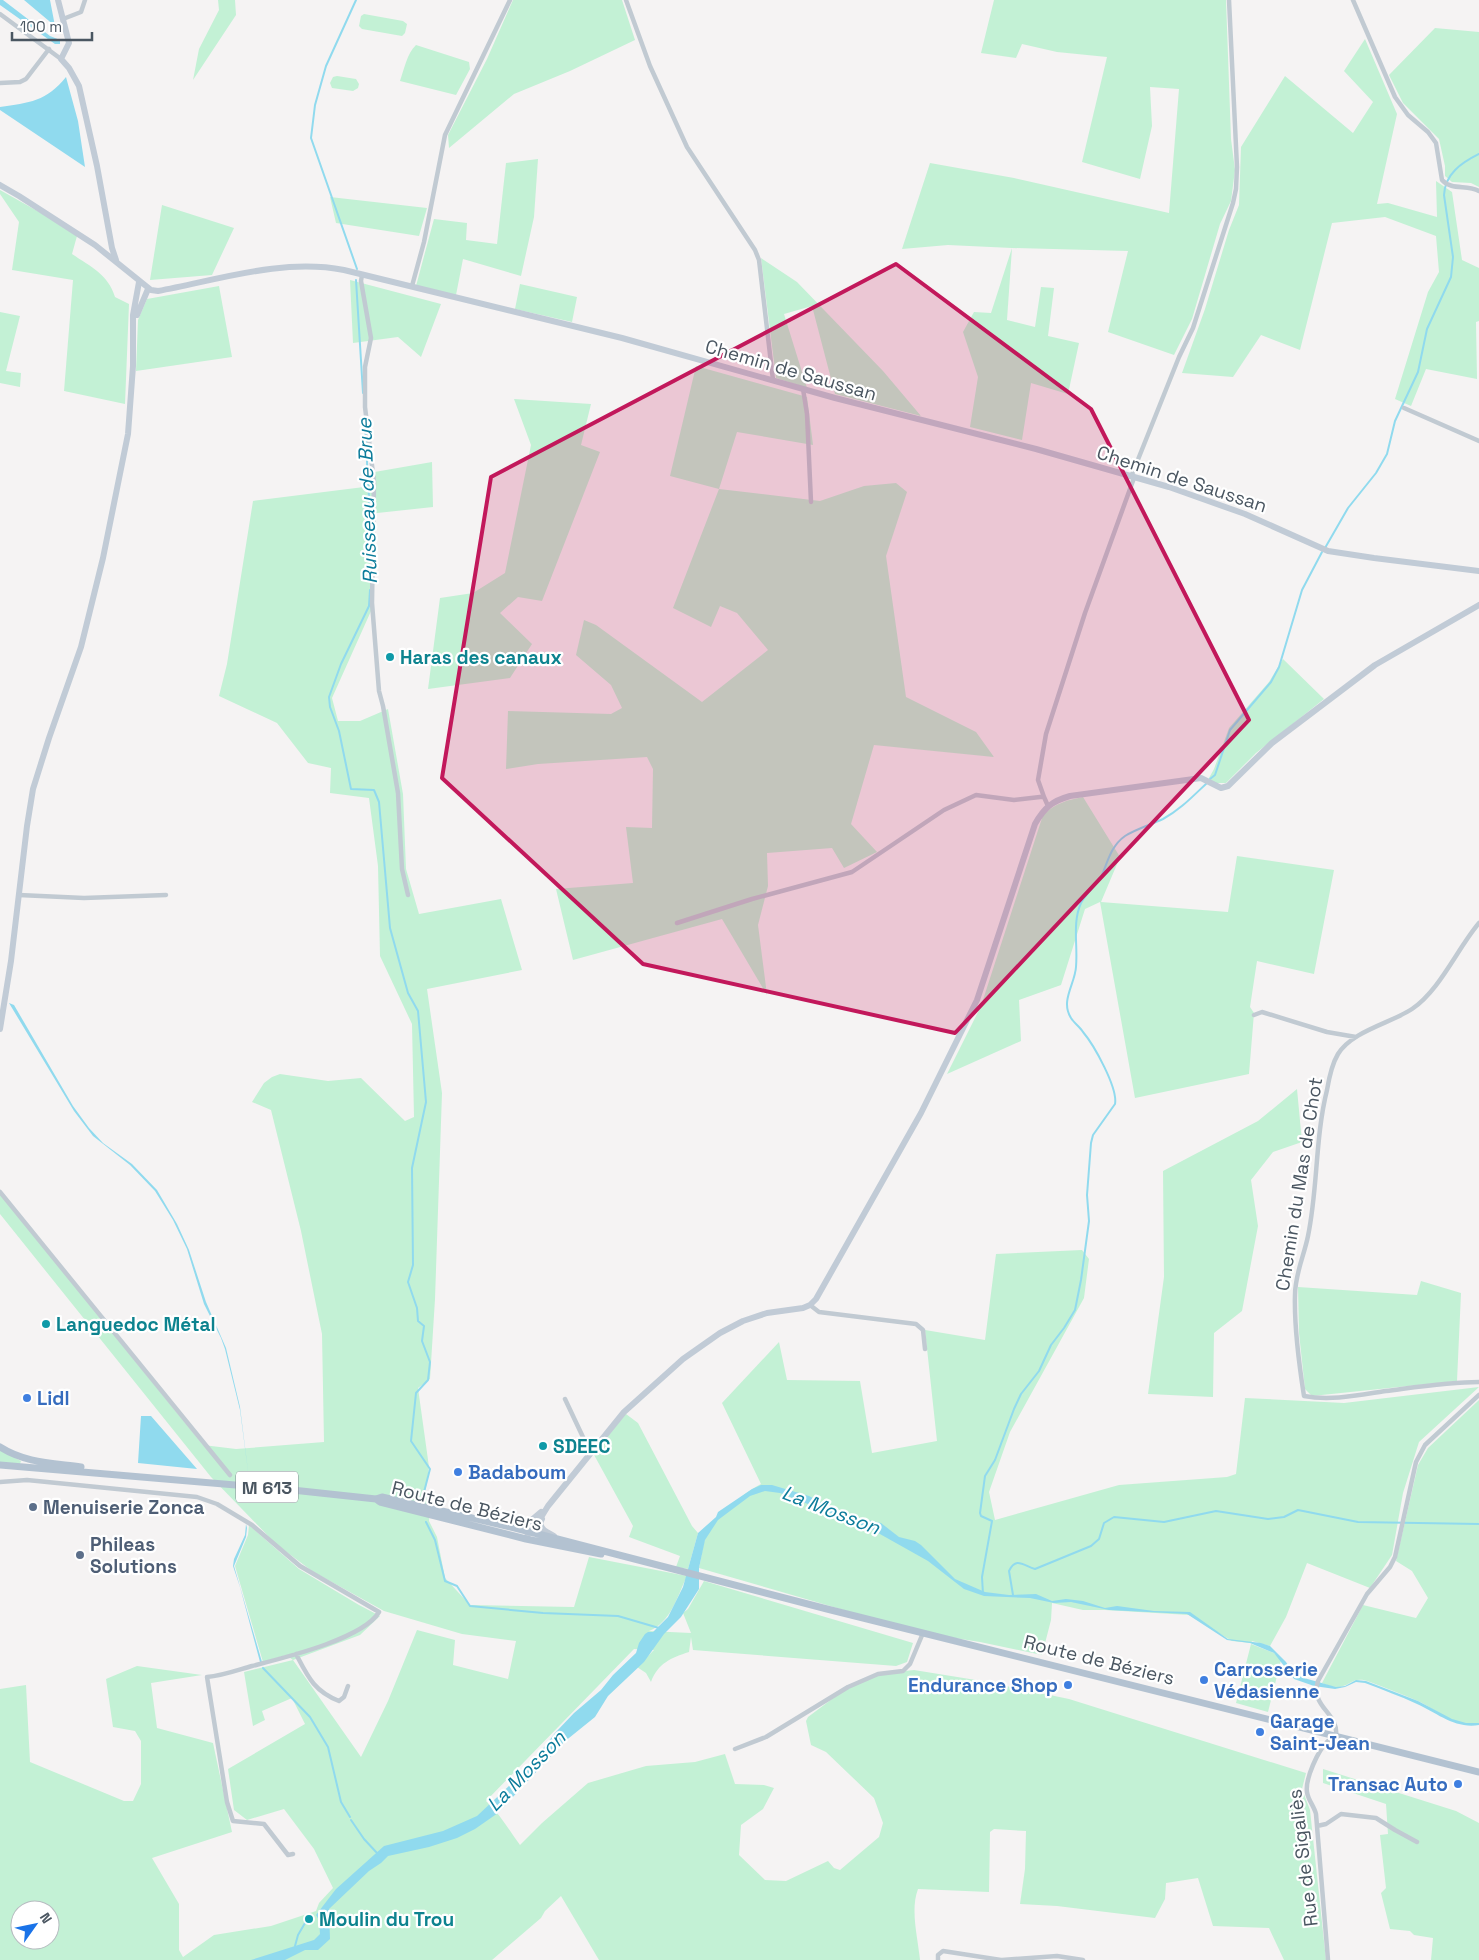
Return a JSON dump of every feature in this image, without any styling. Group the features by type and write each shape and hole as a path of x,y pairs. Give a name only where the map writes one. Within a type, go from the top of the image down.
{"main road":[{"name":"M 613","path":"0,1447 28,1460 158,1478"},
{"name":"M 613","path":"0,1465 376,1499"},
{"name":"Route de Béziers","path":"376,1499 382,1497 515,1528 527,1535 561,1540 1479,1772"},
{"name":"Route de Béziers","path":"376,1499 380,1502 527,1535 592,1552 619,1556"}],"street":[{"path":"58,0 69,43 61,59"},
{"path":"63,19 82,12 85,0"},
{"path":"412,286 424,242 445,135 510,0"},
{"path":"626,0 650,66 688,147 755,250 759,260 773,380"},
{"path":"1048,806 1038,780 1046,734 1132,477 1179,357 1193,328 1233,203 1237,167 1229,0"},
{"path":"1353,0 1395,97 1408,115 1428,132 1436,142 1445,184 1467,186 1479,191"},
{"path":"0,14 61,59 80,86 115,258"},
{"path":"0,84 20,82 26,79 49,49"},
{"path":"0,185 115,258 148,289 137,312 133,333"},
{"path":"100,249 112,248"},
{"name":"Chemin de Saussan","path":"148,289 158,291 281,267 326,266 604,334 878,410 1036,449 1169,487 1245,514 1328,551 1479,571"},
{"path":"362,275 361,280 370,338 365,366 365,407 374,482 372,604 379,691 398,793 402,869 408,895"},
{"path":"0,1029 33,789 81,647 103,558 128,434 133,315 139,282"},
{"path":"803,389 807,414 811,502"},
{"path":"1404,408 1479,441"},
{"path":"527,1535 535,1527 548,1506 590,1452 624,1412 677,1364 708,1341 743,1321 767,1313 810,1305 828,1280 921,1113 977,1000 1035,824 1041,813 1048,806 1057,800 1070,796 1201,778 1220,788 1228,786 1272,743 1368,670 1479,605"},
{"path":"677,923 852,872 944,810 976,795 1014,800 1044,797"},
{"path":"19,895 85,898 166,895"},
{"name":"Chemin du Mas de Chot","path":"1479,923 1467,937 1437,983 1418,1004 1398,1017 1357,1037 1338,1054 1328,1081 1318,1133 1308,1236 1295,1288 1297,1334 1304,1396 1318,1399 1423,1386 1479,1382"},
{"path":"1254,1015 1262,1012 1327,1032 1357,1037"},
{"path":"0,1192 230,1475"},
{"path":"810,1305 819,1312 916,1324 923,1330 925,1349"},
{"path":"1338,1737 1335,1724 1318,1701 1316,1688 1318,1681 1367,1594 1392,1562 1416,1462 1424,1445 1479,1395"},
{"path":"565,1399 590,1452"},
{"path":"0,1482 27,1480 197,1496 217,1504 252,1524 300,1566 379,1612 373,1621 360,1629 296,1654 207,1677 227,1802 233,1821 264,1824 288,1855 293,1854"},
{"path":"515,1528 528,1523 548,1506"},
{"path":"548,1506 540,1523 541,1528 561,1540"},
{"path":"527,1535 528,1523"},
{"path":"735,1749 766,1737 848,1687 878,1674 903,1671 910,1664 923,1633"},
{"path":"296,1654 310,1681 324,1694 339,1700 344,1697 348,1686"},
{"name":"Rue de Sigaliès","path":"1328,1960 1316,1814 1307,1793 1307,1784 1321,1748 1328,1741 1336,1742 1338,1737"},
{"path":"1317,1826 1326,1824 1341,1814 1376,1818 1417,1842"},
{"path":"938,1960 938,1955 943,1951 1002,1960 1057,1956 1084,1960"}],"highlighted area":[{"path":"896,264 1091,409 1249,720 955,1033 643,964 442,778 491,477"}],"green space":[{"path":"218,0 235,0 236,15 193,80 199,49 219,10"},
{"path":"513,0 622,0 635,40 570,71 514,94 449,148 448,135 487,59"},
{"path":"994,0 1226,0 1231,139 1235,170 1231,201 1220,224 1192,319 1174,355 1108,332 1128,251 948,245 902,249 930,163 1014,178 1169,213 1179,89 1150,87 1152,126 1140,179 1082,162 1107,57 1057,52 1022,44 1016,58 981,53"},
{"path":"364,14 403,21 407,24 405,33 402,36 362,29 359,26 361,16"},
{"path":"1435,28 1479,32 1479,187 1471,183 1452,182 1445,176 1445,166 1439,139 1403,103 1389,75"},
{"path":"1365,39 1397,114 1377,204 1388,203 1437,217 1436,181 1452,192 1462,260 1479,268 1479,321 1476,322 1477,379 1426,369 1411,406 1395,399 1428,292 1439,272 1436,236 1385,217 1332,223 1300,350 1261,335 1233,377 1182,373 1239,205 1241,147 1285,76 1353,133 1373,102 1344,71"},
{"path":"416,45 469,62 470,69 456,95 400,81 408,57"},
{"path":"333,77 356,79 359,84 358,88 353,91 332,88 330,83"},
{"path":"538,159 534,217 521,276 463,259 456,295 416,286 434,219 467,223 466,240 497,244 506,163"},
{"path":"0,190 77,236 72,254 92,267 108,282 115,297 129,304 125,404 64,391 73,280 12,270 19,222 0,194"},
{"path":"330,197 427,208 419,236 336,223"},
{"path":"162,205 234,228 212,275 150,280"},
{"path":"1012,248 1007,320 1035,327 1041,287 1054,288 1048,336 1079,343 1068,394 1031,383 1022,440 970,427 978,377 963,332 974,312 991,313"},
{"path":"761,258 797,282 883,371 921,416 835,394 812,306 784,314 807,388 776,378"},
{"path":"350,280 441,304 421,357 398,337 353,343"},
{"path":"520,284 577,297 572,322 515,309"},
{"path":"219,286 232,357 136,371 138,320 147,299"},
{"path":"0,312 20,316 6,371 21,373 20,387 0,383"},
{"path":"696,366 807,397 813,445 737,432 719,489 670,476"},
{"path":"514,399 591,404 581,445 600,452 542,601 518,597 500,613 532,644 510,678 428,689 440,598 473,593 505,573 531,445"},
{"path":"432,462 433,507 368,514 371,554 371,611 332,698 338,721 360,721 388,709 403,794 406,869 419,914 501,899 522,970 427,989 442,1093 435,1299 430,1379 418,1388 429,1467 425,1494 430,1500 429,1521 437,1537 445,1578 470,1605 574,1607 589,1557 687,1576 668,1615 663,1622 649,1631 691,1633 683,1613 688,1609 704,1581 913,1643 907,1662 896,1666 693,1650 691,1637 689,1652 666,1662 657,1670 651,1682 646,1673 637,1667 654,1650 634,1649 486,1801 520,1845 588,1783 646,1766 695,1762 725,1754 735,1784 764,1785 774,1788 763,1809 741,1825 739,1855 765,1880 786,1881 828,1861 834,1868 840,1870 879,1837 883,1823 874,1798 826,1752 811,1745 806,1721 808,1717 848,1687 878,1674 914,1670 982,1681 1069,1699 1306,1773 1302,1789 1310,1810 1326,1960 1284,1960 1269,1928 1213,1926 1198,1878 1166,1883 1165,1899 1155,1918 1057,1906 1020,1904 1025,1869 1026,1831 994,1829 990,1832 989,1892 918,1889 915,1906 915,1924 920,1960 599,1960 561,1896 545,1911 541,1918 492,1960 0,1960 0,1689 26,1685 30,1762 124,1801 133,1801 141,1784 141,1741 135,1731 113,1727 106,1679 137,1666 202,1675 151,1683 157,1728 213,1743 232,1832 152,1858 179,1904 179,1950 183,1957 214,1935 271,1926 316,1911 319,1903 333,1888 314,1849 284,1809 247,1820 234,1810 228,1769 305,1724 292,1698 262,1711 265,1720 253,1726 244,1672 293,1660 361,1757 388,1701 417,1630 455,1640 453,1665 508,1679 516,1641 462,1634 384,1611 312,1571 276,1544 211,1477 0,1214 0,1194 203,1445 236,1449 324,1442 322,1334 301,1231 271,1110 252,1102 264,1083 280,1074 328,1081 361,1078 405,1121 414,1117 412,1024 380,956 378,866 369,798 330,793 331,768 308,763 277,723 219,696 227,664 253,501 364,487 363,474"},
{"path":"896,483 907,492 886,556 906,697 976,732 994,757 874,745 851,824 877,852 844,868 832,848 767,853 768,886 758,925 767,995 722,919 573,960 556,889 633,883 626,827 652,828 653,769 647,757 538,764 506,769 508,711 611,714 622,708 611,685 576,655 584,620 596,625 702,702 768,650 737,613 720,606 711,627 673,608 719,489 820,501 864,486"},
{"path":"1283,659 1324,699 1256,753 1226,783 1214,783 1209,778 1229,728 1269,682"},
{"path":"1083,797 1120,857 1101,902 1228,912 1237,856 1334,870 1314,974 1257,961 1250,1007 1254,1013 1249,1074 1135,1098 1100,902 1085,909 1061,985 1019,1000 1021,1041 947,1074 981,1006 1043,815 1062,803"},
{"path":"1297,1089 1302,1142 1273,1152 1251,1180 1258,1226 1242,1311 1214,1333 1213,1397 1148,1394 1164,1277 1163,1171 1258,1121"},
{"path":"1082,1250 1089,1259 1084,1298 1010,1432 989,1492 995,1520 1119,1485 1227,1477 1236,1474 1245,1398 1344,1403 1479,1387 1419,1442 1403,1493 1392,1555 1370,1588 1307,1563 1286,1617 1270,1646 1252,1641 1251,1643 1232,1641 1189,1615 1083,1610 1052,1603 1051,1620 1042,1655 980,1642 923,1633 699,1568 704,1542 713,1525 736,1501 761,1484 722,1403 779,1342 787,1380 860,1381 872,1453 937,1441 925,1330 985,1340 996,1254"},
{"path":"1421,1281 1461,1293 1457,1381 1312,1396 1305,1389 1299,1333 1298,1287 1417,1295"},
{"path":"1479,1400 1479,1723 1471,1724 1455,1721 1418,1701 1364,1680 1337,1687 1322,1683 1363,1605 1416,1618 1428,1598 1412,1571 1396,1561 1418,1465 1428,1448"},
{"path":"626,1414 638,1423 692,1526 698,1533 688,1569 676,1567 680,1556 629,1537 633,1526 593,1453"},
{"path":"0,1450 21,1461 20,1464 0,1462"},
{"path":"249,1525 299,1569 380,1616 360,1635 293,1660 286,1655 263,1662 235,1566 248,1535"},
{"path":"1251,1644 1274,1653 1281,1660 1268,1712 1236,1703"},
{"path":"1323,1769 1456,1811 1479,1823 1479,1960 1431,1960 1433,1938 1414,1935 1410,1931 1390,1929 1381,1893 1386,1888 1380,1835 1388,1834 1386,1804 1323,1783"}],"water":[{"path":"0,0 3,0 50,36 60,40 60,44 55,44 0,5"},
{"path":"24,0 50,0 55,26"},
{"path":"66,77 78,121 85,167 0,110 0,107 37,100 52,91"},
{"path":"9,1003 14,1005 73,1106 89,1128 103,1143 132,1164 157,1190 177,1224 189,1250 206,1302 226,1348 240,1407 249,1479 240,1410 225,1349 204,1304 187,1249 173,1220 155,1191 130,1165 93,1136 74,1111"},
{"path":"141,1416 151,1416 197,1469 138,1463"},
{"name":"La Mosson","path":"761,1485 772,1485 809,1496 845,1515 881,1523 899,1537 915,1541 921,1545 955,1579 985,1592 1009,1595 1036,1594 1052,1601 1066,1599 1083,1601 1105,1608 1117,1606 1154,1611 1190,1612 1228,1639 1270,1646 1286,1662 1293,1673 1304,1678 1336,1687 1345,1686 1356,1680 1366,1681 1418,1701 1452,1719 1466,1723 1479,1723 1479,1725 1462,1725 1411,1701 1365,1683 1356,1682 1345,1687 1335,1689 1314,1686 1294,1679 1274,1653 1250,1643 1227,1640 1187,1614 1109,1610 1071,1602 1054,1603 1030,1598 984,1596 964,1589 928,1561 871,1529 780,1493 765,1491 750,1496 718,1520 705,1540 699,1568 699,1589 681,1617 664,1634 644,1662 608,1696 595,1717 564,1742 498,1813 475,1829 457,1838 429,1847 388,1856 369,1871 329,1909 330,1939 318,1950 305,1950 285,1960 251,1960 314,1940 320,1934 319,1920 316,1915 336,1889 384,1846 443,1831 477,1816 528,1768 555,1733 574,1713 601,1690 613,1675 636,1653 639,1643 645,1634 653,1632 668,1617 683,1587 698,1533 716,1517 718,1512"},
{"path":"246,1524 246,1537 234,1566 262,1662 260,1662 233,1566 234,1559 245,1535"}],"waterway":[{"name":"Ruisseau de Brue","path":"356,0 326,66 315,105 311,138 357,269"},
{"path":"1325,548 1348,508 1376,473 1387,454 1395,421 1418,372 1427,329 1451,277 1453,257 1444,195 1447,181 1460,165 1479,154"},
{"name":"Ruisseau de Brue","path":"356,280 363,393"},
{"name":"Ruisseau de Brue","path":"365,426 371,533"},
{"path":"1210,779 1215,775 1230,730 1271,682 1279,667 1302,590 1322,552"},
{"name":"Ruisseau de Brue","path":"370,590 369,606 341,664 329,697 330,707 339,731 351,789 374,790 379,802 390,928 408,993 418,1011 426,1102 412,1168 413,1265 408,1282 417,1308 418,1321 424,1326 422,1341 430,1362 428,1380 416,1393 411,1441 430,1469 424,1492 431,1500"},
{"path":"983,1594 982,1577 992,1521 981,1516 980,1513 985,1476 995,1460 1021,1394 1039,1371 1051,1345 1075,1310 1089,1221 1087,1195 1091,1143 1093,1135 1115,1104 1113,1088 1099,1056 1068,1012 1067,999 1076,967 1078,911 1083,899 1100,879 1110,854 1120,840 1134,831 1163,819 1207,783"},
{"path":"1013,1595 1009,1571 1014,1564 1020,1563 1035,1569 1091,1546 1099,1539 1104,1523 1114,1517 1164,1522 1216,1511 1268,1519 1284,1517 1298,1510 1358,1522 1479,1524"},
{"name":"Ruisseau de Brue","path":"426,1522 435,1540 445,1581 457,1586 470,1606 543,1613 618,1616 659,1628"},
{"path":"263,1668 310,1717 328,1747 341,1802 350,1817"},
{"path":"351,1820 364,1839 377,1853"},
{"path":"295,1946 298,1935 305,1923"}],"place":[{"name":"Haras des canaux","path":"390,657"},
{"name":"Languedoc Métal","path":"46,1324"},
{"name":"Lidl","path":"27,1398"},
{"name":"SDEEC","path":"543,1446"},
{"name":"Badaboum","path":"458,1472"},
{"name":"Menuiserie Zonca","path":"33,1507"},
{"name":"Phileas Solutions","path":"80,1555"},
{"name":"Carrosserie Védasienne","path":"1204,1680"},
{"name":"Endurance Shop","path":"1068,1685"},
{"name":"Garage Saint-Jean","path":"1260,1732"},
{"name":"Transac Auto","path":"1458,1784"},
{"name":"Moulin du Trou","path":"309,1919"}]}
